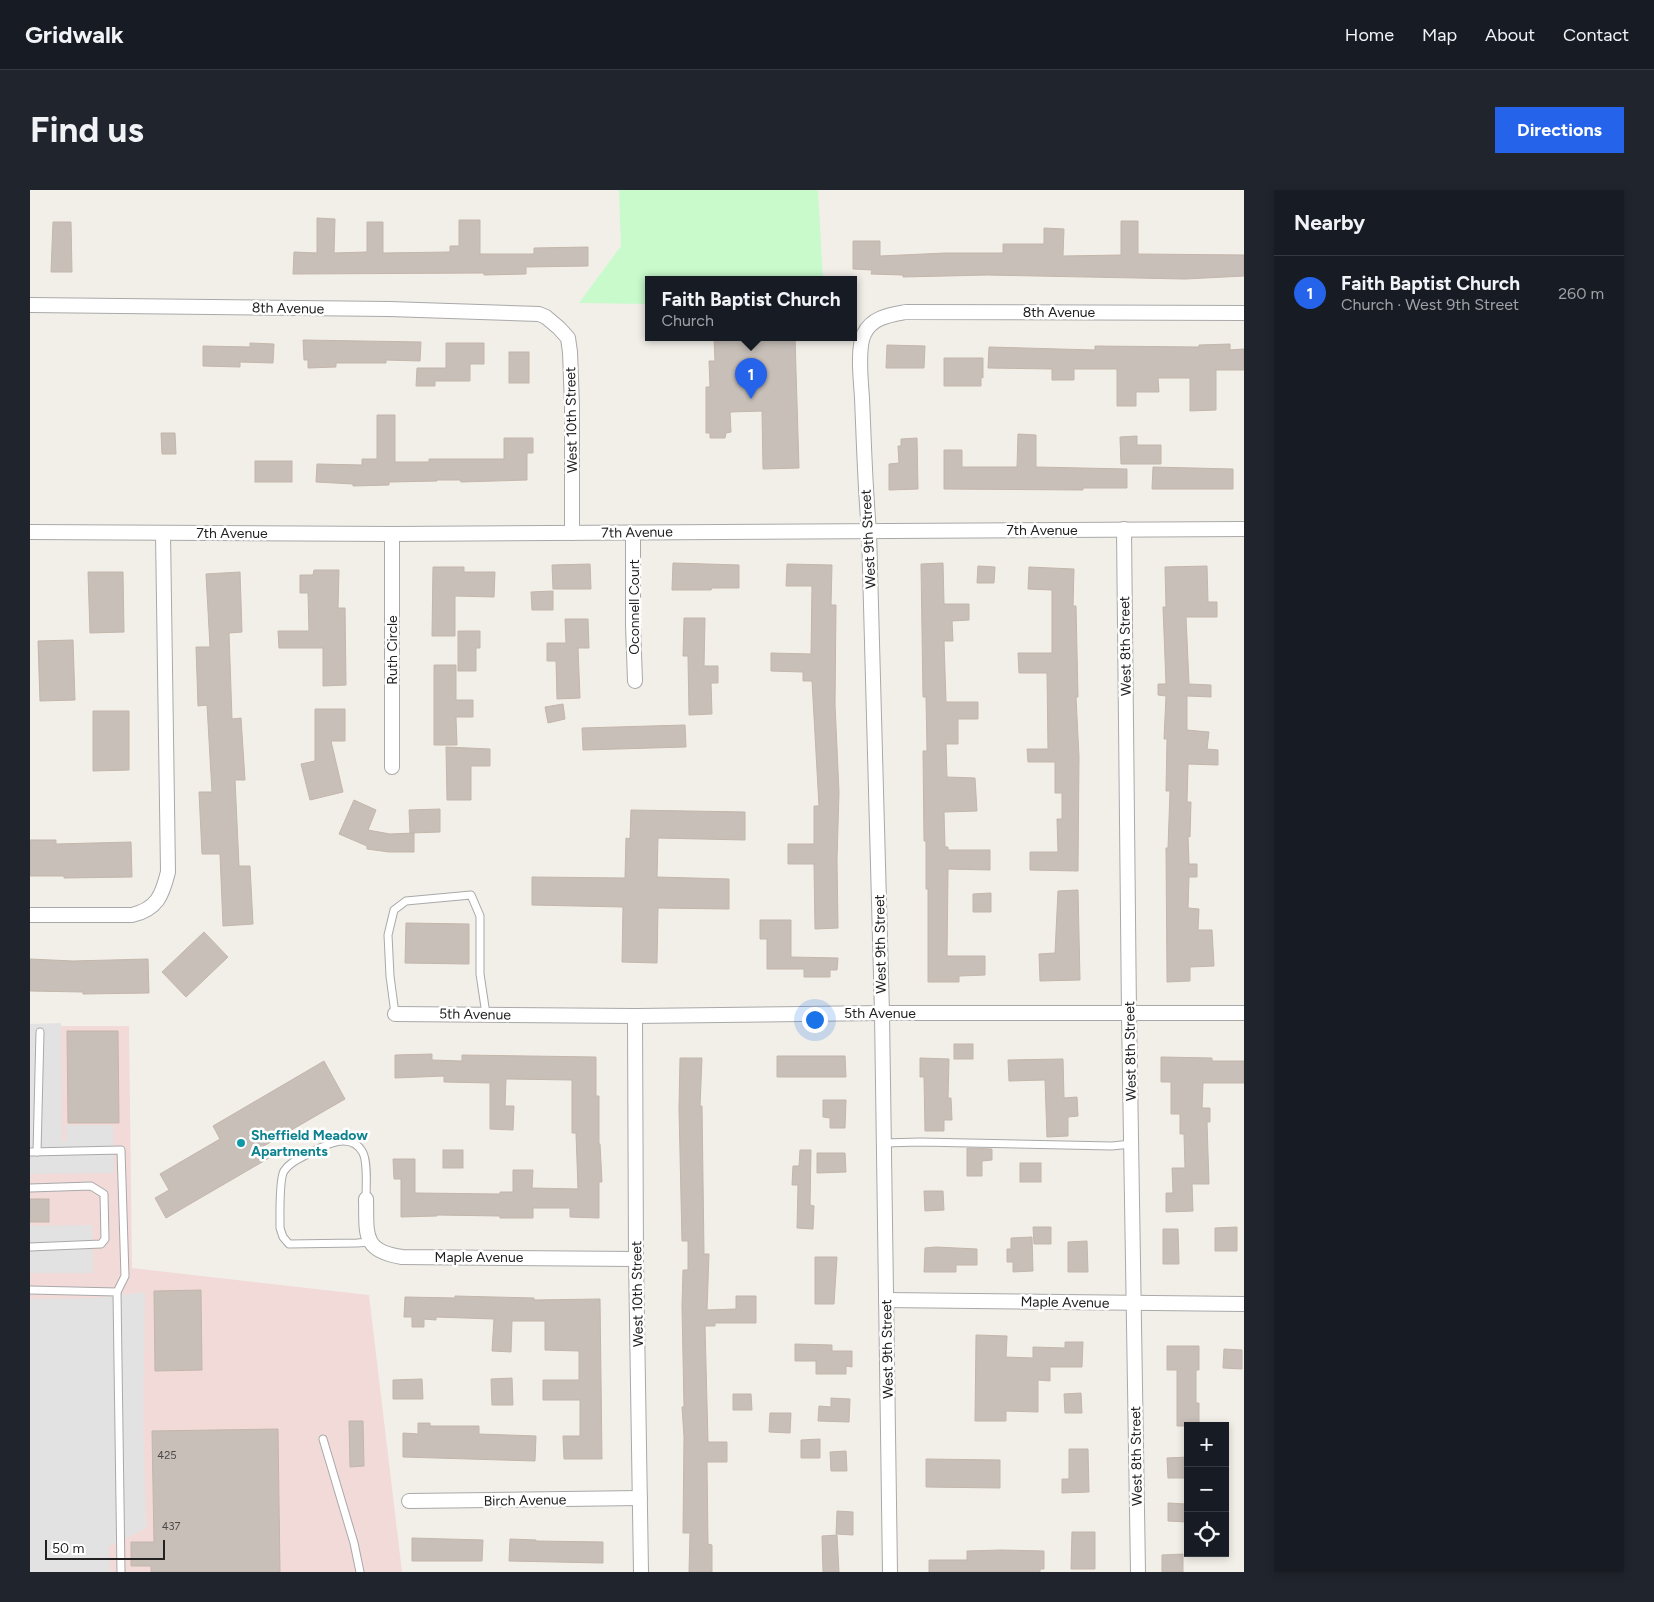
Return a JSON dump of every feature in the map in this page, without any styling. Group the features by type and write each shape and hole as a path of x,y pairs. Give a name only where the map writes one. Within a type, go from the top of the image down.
{"street":[{"name":"8th Avenue","path":"30,305 390,309 539,314 546,317"},
{"name":"8th Avenue","path":"875,320 880,317 906,312 1244,313"},
{"name":"West 10th Street","path":"546,317 568,338 570,352 572,533"},
{"name":"West 9th Street","path":"875,320 864,333 861,364 869,531 882,1013 890,1572"},
{"name":"7th Avenue","path":"30,532 392,534 1244,529"},
{"name":"West 8th Street","path":"1124,530 1129,1014 1138,1572"},
{"path":"30,915 132,915 146,912 154,904 165,885 168,872 163,533"},
{"name":"Oconnell Court","path":"633,533 635,681"},
{"name":"Ruth Circle","path":"392,534 392,766"},
{"name":"5th Avenue","path":"395,1014 635,1016 882,1013 1244,1013"},
{"name":"West 10th Street","path":"635,1016 636,1258 641,1572"},
{"path":"366,1199 367,1230 370,1242"},
{"name":"Maple Avenue","path":"370,1242 381,1252 402,1256 636,1258"},
{"name":"Maple Avenue","path":"886,1300 1244,1304"},
{"name":"Birch Avenue","path":"410,1501 640,1498"}],"lane":[{"path":"395,1014 390,976 388,935 394,910 406,901 471,895 480,916 480,974 486,1014"},
{"path":"40,1032 34,1152 121,1150 125,1276 117,1292 120,1572"},
{"path":"366,1199 364,1154 352,1143 331,1142 291,1163 283,1172 280,1228 283,1237 289,1244 358,1244 370,1242"},
{"path":"884,1143 1112,1146 1131,1144"},
{"path":"30,1188 92,1186 99,1190 104,1194 104,1239 100,1244 30,1246"},
{"path":"30,1290 117,1292"},
{"path":"323,1439 354,1543 360,1572"}],"shaded area":[{"path":"61,1023 62,1141 67,1141 66,1125 113,1125 114,1173 30,1174 30,1024"},
{"path":"30,1026 129,1026 132,1268 369,1295 402,1572 30,1572"},
{"path":"92,1225 93,1273 30,1273 30,1226"},
{"path":"145,1292 143,1413 146,1528 108,1547 110,1572 30,1572 30,1299 96,1298"}],"green space":[{"path":"619,190 818,190 823,276 645,276 645,304 579,303 621,246"}],"building":[{"path":"317,218 335,219 334,253 367,252 367,222 383,222 383,253 450,252 450,246 459,246 459,220 480,220 480,254 534,254 534,248 588,247 588,266 526,267 526,274 293,274 294,252 317,253"},
{"path":"1121,221 1138,221 1138,254 1244,255 1244,276 1185,279 987,275 903,277 903,275 871,274 872,270 853,269 853,241 880,241 880,256 1003,253 1003,244 1044,244 1044,228 1064,229 1063,256 1121,255"},
{"path":"53,222 71,222 72,272 51,272"},
{"path":"303,340 421,342 420,361 386,360 386,363 336,363 336,367 308,368 308,360 304,360"},
{"path":"714,341 795,341 799,468 763,469 762,411 730,412 731,432 726,433 725,438 710,438 710,433 706,433 706,387 710,387 709,361 715,361"},
{"path":"250,343 274,344 273,363 240,362 240,367 203,366 203,346 250,347"},
{"path":"446,343 484,343 484,364 470,364 470,381 435,381 435,386 416,386 417,368 446,368"},
{"path":"1230,344 1230,350 1244,349 1244,370 1216,370 1216,410 1190,411 1190,378 1158,378 1159,392 1136,392 1136,406 1117,406 1117,369 1074,369 1074,380 1052,380 1052,369 988,368 989,347 1095,350 1095,346 1199,347 1199,345"},
{"path":"887,345 925,346 924,368 886,368"},
{"path":"509,352 529,352 529,383 509,383"},
{"path":"944,358 983,358 981,386 944,386"},
{"path":"377,415 395,415 395,462 429,462 429,459 504,459 504,438 533,438 533,453 527,453 527,480 461,482 460,480 437,480 389,482 389,485 353,486 353,484 316,482 317,464 362,465 362,459 377,459"},
{"path":"161,433 175,433 176,454 162,454"},
{"path":"1018,434 1036,435 1036,467 1127,469 1127,488 1083,488 1083,490 944,489 944,450 962,450 962,467 1017,467"},
{"path":"1137,436 1137,445 1161,445 1161,464 1121,464 1120,437"},
{"path":"917,438 918,489 889,490 889,464 899,463 898,446 901,446 901,439"},
{"path":"255,461 292,461 292,482 255,482"},
{"path":"1153,467 1233,469 1233,489 1152,489"},
{"path":"673,563 739,565 739,588 672,590"},
{"path":"943,563 944,604 969,604 969,620 952,621 953,641 944,641 946,702 978,702 978,719 958,719 958,744 946,744 947,777 975,778 977,811 944,812 945,847 948,847 948,850 990,850 990,870 948,869 947,956 985,956 985,975 959,976 959,982 928,982 928,889 926,889 926,841 924,841 923,751 927,751 926,697 923,697 921,564"},
{"path":"590,564 591,589 553,589 552,565"},
{"path":"787,564 832,565 831,605 836,605 835,704 839,792 837,859 838,928 815,929 814,864 788,864 788,844 814,844 814,806 819,806 812,681 803,681 803,672 771,671 771,653 811,654 812,586 786,586"},
{"path":"978,566 995,567 994,583 977,583"},
{"path":"1207,566 1208,602 1217,602 1217,617 1186,617 1189,684 1211,685 1211,697 1187,696 1187,730 1209,732 1207,749 1218,750 1218,765 1188,764 1187,802 1191,802 1190,837 1188,836 1189,864 1197,864 1197,877 1189,877 1188,908 1199,909 1198,930 1212,930 1214,966 1190,967 1190,981 1167,982 1166,848 1168,848 1170,791 1166,791 1167,739 1164,739 1166,696 1158,695 1158,684 1166,684 1163,607 1166,607 1165,567"},
{"path":"433,567 464,567 464,572 495,572 494,597 455,596 455,636 432,636"},
{"path":"1029,567 1074,569 1073,606 1076,606 1078,697 1076,697 1079,757 1078,871 1030,870 1030,852 1058,852 1057,819 1062,819 1062,793 1055,793 1055,762 1028,762 1027,749 1048,749 1047,673 1019,673 1018,653 1052,653 1052,590 1028,589"},
{"path":"314,570 339,570 338,608 345,608 346,685 323,686 323,648 279,648 278,631 309,631 308,593 300,593 300,575 313,575"},
{"path":"88,572 123,572 124,632 90,633"},
{"path":"240,572 242,632 229,633 232,719 241,718 245,780 235,780 239,866 250,866 253,924 223,926 220,854 202,854 199,792 212,792 207,705 198,706 196,647 210,647 206,574"},
{"path":"553,591 553,610 532,610 531,592"},
{"path":"684,618 705,618 704,666 718,666 718,683 711,683 712,714 689,715 688,656 683,656"},
{"path":"565,619 588,619 589,648 578,648 580,698 557,699 556,661 547,661 547,643 566,643"},
{"path":"458,631 480,631 480,648 476,648 476,671 458,671"},
{"path":"73,640 75,700 40,701 38,641"},
{"path":"434,665 456,665 456,700 473,700 473,717 456,717 457,745 434,745"},
{"path":"563,704 565,719 548,723 545,707"},
{"path":"315,709 345,709 345,741 331,741 343,792 310,800 301,764 315,761"},
{"path":"93,711 129,711 129,770 93,771"},
{"path":"685,725 686,747 583,750 582,728"},
{"path":"446,747 490,749 490,766 471,766 471,800 447,800"},
{"path":"354,800 376,810 368,830 390,834 414,833 414,852 389,852 367,849 367,846 339,834"},
{"path":"440,809 440,832 410,833 409,810"},
{"path":"631,810 745,812 745,840 658,838 657,877 729,879 729,909 658,908 657,963 622,962 623,907 532,905 532,877 625,878 626,838 630,839"},
{"path":"30,840 56,840 56,844 131,842 132,877 64,878 64,876 30,876"},
{"path":"1078,890 1080,980 1040,981 1039,954 1055,953 1058,891"},
{"path":"991,893 991,912 973,912 973,894"},
{"path":"760,920 791,920 791,957 838,958 837,970 830,970 830,977 804,977 804,969 767,969 767,939 760,939"},
{"path":"406,923 469,924 469,964 405,963"},
{"path":"204,932 228,957 186,997 162,972"},
{"path":"30,959 73,961 148,959 149,993 83,994 83,992 30,991"},
{"path":"67,1031 118,1031 119,1123 68,1123"},
{"path":"954,1044 973,1044 973,1059 954,1059"},
{"path":"432,1054 432,1060 462,1061 462,1055 596,1057 596,1096 599,1096 599,1144 602,1182 599,1182 599,1218 570,1217 570,1208 533,1208 533,1218 437,1215 401,1217 401,1179 394,1179 393,1159 415,1159 415,1193 500,1194 500,1192 513,1192 513,1170 533,1170 532,1188 578,1189 576,1133 572,1133 572,1080 506,1079 505,1106 514,1106 513,1130 490,1129 490,1083 444,1082 444,1076 395,1078 395,1055"},
{"path":"777,1056 845,1056 846,1077 777,1077"},
{"path":"1161,1057 1212,1058 1212,1061 1244,1061 1244,1083 1203,1083 1202,1108 1210,1108 1210,1122 1207,1122 1209,1184 1192,1184 1193,1211 1166,1212 1166,1193 1173,1193 1172,1168 1185,1168 1184,1134 1180,1134 1180,1114 1171,1114 1171,1082 1161,1082"},
{"path":"680,1058 702,1058 700,1106 702,1106 704,1254 709,1254 707,1310 736,1309 736,1296 756,1296 756,1323 715,1323 715,1326 705,1326 708,1442 727,1442 727,1462 707,1462 708,1544 712,1545 712,1572 689,1572 690,1533 683,1533 684,1437 682,1407 684,1407 682,1306 683,1270 688,1270 688,1241 682,1241 679,1109"},
{"path":"920,1058 949,1059 948,1098 951,1098 952,1120 944,1120 944,1131 925,1131 924,1077 920,1077"},
{"path":"1063,1059 1064,1098 1077,1097 1078,1116 1068,1117 1068,1136 1047,1137 1045,1080 1009,1081 1008,1060"},
{"name":"Sheffield Meadow Apartments","path":"324,1061 345,1099 262,1147 269,1158 166,1218 155,1198 169,1190 160,1174 220,1139 213,1126"},
{"path":"823,1100 846,1100 845,1128 830,1128 830,1118 823,1117"},
{"path":"967,1148 992,1149 992,1160 982,1161 982,1176 967,1176"},
{"path":"443,1150 463,1150 463,1168 443,1168"},
{"path":"800,1150 811,1150 810,1205 814,1206 813,1229 797,1228 798,1185 792,1185 793,1166 799,1166"},
{"path":"817,1153 845,1153 846,1172 817,1173"},
{"path":"1020,1163 1041,1163 1041,1182 1020,1182"},
{"path":"924,1191 943,1191 944,1210 925,1211"},
{"path":"30,1199 49,1199 49,1222 30,1222"},
{"path":"1033,1227 1051,1227 1051,1244 1034,1244"},
{"path":"1237,1227 1237,1251 1215,1251 1215,1228"},
{"path":"1163,1229 1178,1229 1179,1264 1163,1264"},
{"path":"1032,1237 1033,1271 1013,1272 1013,1262 1007,1262 1007,1249 1011,1249 1011,1238"},
{"path":"1087,1241 1088,1272 1068,1272 1068,1242"},
{"path":"925,1248 977,1249 977,1265 956,1265 956,1272 924,1272"},
{"path":"815,1257 837,1257 834,1304 815,1304"},
{"path":"201,1290 202,1370 155,1371 154,1291"},
{"path":"455,1296 534,1298 534,1300 600,1299 602,1459 564,1459 563,1436 580,1436 580,1400 543,1400 543,1380 579,1380 579,1351 545,1350 545,1321 512,1321 511,1352 492,1351 494,1319 436,1317 436,1320 424,1319 424,1327 412,1327 412,1317 404,1317 405,1297 455,1298"},
{"path":"976,1335 1007,1336 1006,1357 1033,1358 1033,1347 1065,1348 1065,1342 1083,1342 1082,1367 1050,1367 1050,1381 1038,1380 1038,1412 1006,1411 1006,1421 975,1421"},
{"path":"795,1344 832,1345 832,1351 852,1351 852,1367 846,1366 846,1374 816,1374 816,1361 795,1361"},
{"path":"1167,1346 1199,1346 1199,1370 1196,1370 1196,1403 1199,1403 1199,1422 1184,1422 1184,1426 1177,1426 1177,1370 1167,1370"},
{"path":"1224,1349 1242,1350 1242,1369 1223,1368"},
{"path":"512,1378 513,1405 492,1405 491,1379"},
{"path":"422,1379 423,1399 393,1399 393,1380"},
{"path":"1081,1393 1082,1413 1065,1413 1064,1394"},
{"path":"733,1394 751,1394 752,1410 733,1410"},
{"path":"831,1398 850,1399 849,1422 818,1421 819,1406 831,1407"},
{"path":"770,1413 791,1413 790,1433 769,1432"},
{"path":"349,1421 363,1421 364,1466 350,1467"},
{"path":"418,1423 430,1423 430,1426 479,1426 479,1434 536,1436 535,1461 403,1457 403,1433 418,1434"},
{"path":"278,1429 280,1572 151,1572 151,1566 131,1566 131,1542 154,1542 152,1431"},
{"path":"820,1439 820,1458 801,1458 801,1440"},
{"path":"1069,1449 1088,1449 1089,1492 1062,1493 1062,1479 1069,1479"},
{"path":"846,1451 847,1471 831,1471 830,1452"},
{"path":"1184,1457 1184,1478 1168,1478 1167,1458"},
{"path":"926,1459 1000,1460 1000,1488 926,1487"},
{"path":"1168,1503 1184,1504 1184,1522 1168,1521"},
{"path":"837,1511 853,1512 853,1535 836,1534"},
{"path":"1072,1532 1095,1532 1095,1569 1071,1569"},
{"path":"837,1535 839,1572 823,1572 822,1536"},
{"path":"412,1538 483,1540 482,1561 412,1561"},
{"path":"510,1539 603,1542 603,1563 509,1561"},
{"path":"967,1551 1044,1551 1044,1569 1040,1569 1040,1572 929,1572 929,1560 967,1560"},
{"path":"1183,1554 1183,1572 1162,1572 1162,1555"}],"place":[{"name":"Faith Baptist Church","path":"751,399"},
{"name":"Sheffield Meadow Apartments","path":"241,1143"}]}
